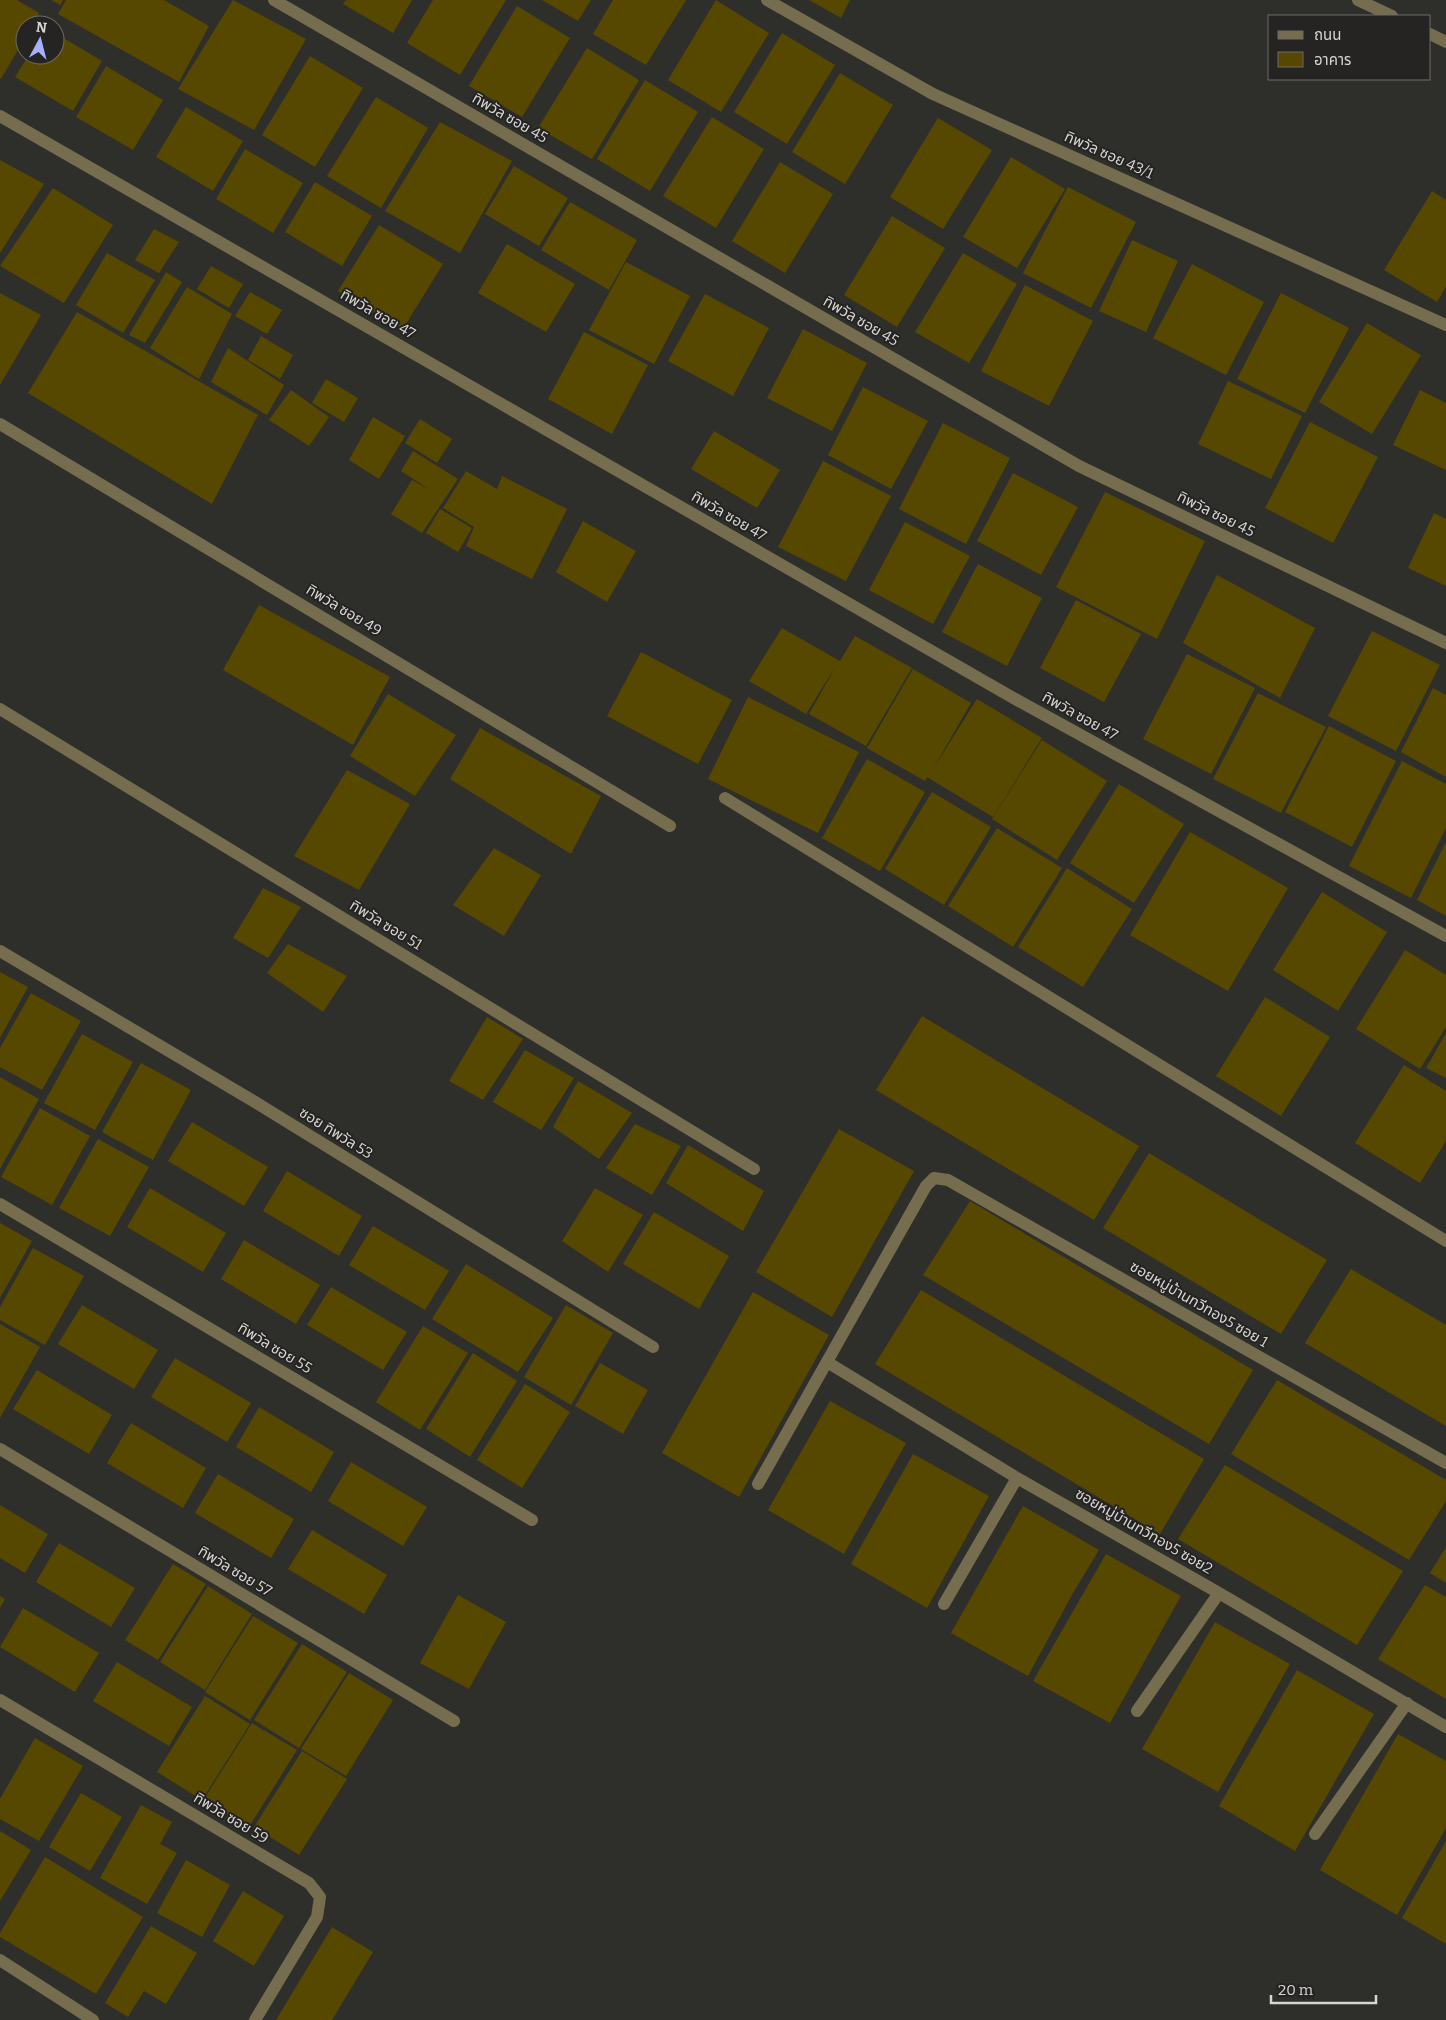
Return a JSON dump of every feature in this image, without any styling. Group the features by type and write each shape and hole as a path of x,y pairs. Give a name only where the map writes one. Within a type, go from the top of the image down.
{"street":[{"name":"ทิพวัล ซอย 45","path":"274,0 1079,466 1446,643"},
{"name":"ทิพวัล ซอย 43/1","path":"767,0 933,94 1446,325"},
{"path":"1358,0 1390,15"},
{"path":"1431,34 1446,42"},
{"name":"ทิพวัล ซอย 47","path":"0,116 1017,700 1446,936"},
{"name":"ทิพวัล ซอย 49","path":"0,424 670,826"},
{"name":"ทิพวัล ซอย 51","path":"0,709 754,1169"},
{"path":"725,798 1446,1241"},
{"name":"ซอย ทิพวัล 53","path":"0,951 264,1107 653,1347"},
{"name":"ซอยหมู่บ้านทวีทอง5 ซอย 1","path":"827,1362 926,1186 934,1178 948,1180 1446,1463"},
{"name":"ทิพวัล ซอย 55","path":"0,1204 532,1520"},
{"path":"758,1484 827,1362"},
{"name":"ซอยหมู่บ้านทวีทอง5 ซอย2","path":"827,1362 1018,1478 1219,1593 1446,1727"},
{"name":"ทิพวัล ซอย 57","path":"0,1449 454,1721"},
{"path":"944,1604 1018,1478"},
{"path":"1137,1711 1219,1593"},
{"name":"ทิพวัล ซอย 59","path":"0,1700 308,1883 320,1897 317,1917 255,2020"},
{"path":"1314,1834 1407,1704"},
{"path":"0,1960 93,2020"}],"building":[{"path":"0,0 17,0 39,13 38,15 15,15 15,55 0,78"},
{"path":"51,0 63,0 60,5"},
{"path":"66,0 164,0 209,26 179,82 65,18 65,15 58,14"},
{"path":"233,0 306,39 254,130 178,89"},
{"path":"346,0 412,0 393,33 343,4"},
{"path":"433,0 506,0 460,75 407,43"},
{"path":"542,0 591,0 578,21"},
{"path":"613,0 686,0 646,65 593,34"},
{"path":"716,0 769,33 721,112 668,80"},
{"path":"809,0 850,0 841,18"},
{"path":"517,6 570,38 522,117 469,86"},
{"path":"782,33 835,65 787,144 734,112"},
{"path":"65,39 102,61 73,111 15,77 23,65 65,65"},
{"path":"587,48 639,80 592,159 538,128"},
{"path":"310,56 363,88 315,167 262,135"},
{"path":"106,66 163,100 133,150 76,117"},
{"path":"840,73 893,105 845,184 792,152"},
{"path":"645,80 698,112 650,191 597,159"},
{"path":"376,97 428,128 381,208 327,176"},
{"path":"186,107 243,141 213,191 156,157"},
{"path":"712,117 764,149 716,228 663,196"},
{"path":"938,118 992,150 943,229 890,197"},
{"path":"440,122 512,161 460,253 385,211"},
{"path":"245,149 303,183 273,233 216,199"},
{"path":"1011,157 1065,189 1017,268 963,237"},
{"path":"0,160 44,184 0,253"},
{"path":"780,162 833,194 785,273 732,241"},
{"path":"514,166 568,198 539,246 485,214"},
{"path":"315,182 372,216 342,266 285,232"},
{"path":"1068,187 1136,222 1091,308 1023,273"},
{"path":"53,188 113,225 64,303 0,266"},
{"path":"1432,191 1446,200 1446,287 1437,302 1384,270"},
{"path":"570,202 637,240 609,290 541,250"},
{"path":"892,216 945,248 897,327 844,295"},
{"path":"379,225 443,264 403,329 338,291"},
{"path":"154,229 179,242 159,273 135,260"},
{"path":"1132,240 1178,261 1146,332 1099,311"},
{"path":"507,244 575,284 546,332 478,293"},
{"path":"107,253 155,280 123,333 76,305"},
{"path":"963,253 1017,284 969,363 915,332"},
{"path":"626,262 690,296 654,364 589,330"},
{"path":"1192,264 1264,302 1226,375 1153,338"},
{"path":"211,266 243,284 229,308 197,289"},
{"path":"166,272 182,282 145,343 129,335"},
{"path":"1025,285 1093,321 1049,406 981,371"},
{"path":"187,287 232,314 199,379 150,348"},
{"path":"250,292 282,310 267,334 235,316"},
{"path":"0,293 41,315 0,385"},
{"path":"1281,293 1349,328 1305,413 1237,379"},
{"path":"705,294 769,328 733,396 668,361"},
{"path":"77,312 258,415 212,504 28,393"},
{"path":"1367,323 1421,355 1372,434 1319,402"},
{"path":"803,329 867,363 832,431 767,398"},
{"path":"584,332 648,365 612,434 548,399"},
{"path":"261,336 293,355 280,379 248,360"},
{"path":"228,348 284,385 267,415 211,382"},
{"path":"326,379 358,398 344,422 312,403"},
{"path":"1228,381 1302,416 1271,479 1198,444"},
{"path":"863,387 928,421 891,489 828,455"},
{"path":"291,390 329,417 309,446 269,420"},
{"path":"1420,390 1446,403 1446,470 1393,445"},
{"path":"373,417 405,436 379,479 349,460"},
{"path":"420,419 452,439 437,463 405,443"},
{"path":"1310,422 1378,457 1333,543 1265,508"},
{"path":"943,423 1010,458 966,544 899,509"},
{"path":"714,431 780,470 757,508 691,469"},
{"path":"413,451 458,479 422,533 391,514 412,480 430,490 401,471"},
{"path":"823,461 891,496 846,581 778,547"},
{"path":"466,471 497,489 502,476 567,509 532,579 466,546 474,527 443,508"},
{"path":"1013,473 1078,507 1041,575 977,541"},
{"path":"1105,492 1205,541 1157,639 1056,587"},
{"path":"440,509 472,528 458,552 426,533"},
{"path":"1434,513 1446,519 1446,586 1408,568"},
{"path":"583,521 636,551 607,602 556,572"},
{"path":"905,522 970,556 933,624 869,590"},
{"path":"978,564 1042,598 1007,666 942,632"},
{"path":"1217,575 1315,628 1280,698 1183,643"},
{"path":"1076,600 1141,634 1104,702 1040,668"},
{"path":"259,605 390,677 353,745 223,670"},
{"path":"782,628 840,661 855,636 912,668 866,746 809,714 836,666 806,714 749,681"},
{"path":"1372,631 1440,665 1396,751 1328,716"},
{"path":"641,652 732,700 698,764 607,716"},
{"path":"1187,654 1255,688 1211,774 1143,739"},
{"path":"913,669 971,703 933,769 977,699 1042,738 993,817 927,777 925,781 867,748"},
{"path":"1433,688 1446,695 1446,777 1401,752"},
{"path":"1258,693 1326,727 1281,813 1213,779"},
{"path":"388,694 456,735 415,796 350,756"},
{"path":"748,697 859,752 818,833 708,779"},
{"path":"1329,726 1396,761 1352,847 1285,812"},
{"path":"480,728 601,796 571,854 450,779"},
{"path":"1042,740 1107,781 1057,860 992,819"},
{"path":"867,759 925,792 880,871 822,838"},
{"path":"1402,761 1446,784 1446,828 1411,898 1349,866"},
{"path":"347,770 410,804 359,890 294,856"},
{"path":"1119,784 1184,824 1134,903 1070,863"},
{"path":"932,792 991,827 944,905 885,869"},
{"path":"997,828 1062,868 1013,947 948,906"},
{"path":"1190,832 1288,888 1228,991 1130,935"},
{"path":"1446,842 1446,916 1417,900"},
{"path":"494,848 541,875 504,936 453,905"},
{"path":"1067,868 1132,909 1083,987 1018,947"},
{"path":"263,888 301,907 268,958 233,938"},
{"path":"1322,892 1387,932 1338,1011 1273,970"},
{"path":"288,944 347,976 323,1012 267,973"},
{"path":"1405,950 1446,975 1446,1027 1420,1069 1356,1029"},
{"path":"0,972 28,987 0,1038"},
{"path":"31,993 81,1021 42,1090 0,1067 0,1048"},
{"path":"1265,997 1330,1037 1281,1116 1216,1076"},
{"path":"922,1016 1139,1146 1094,1220 876,1090"},
{"path":"487,1017 523,1039 483,1100 449,1081"},
{"path":"1446,1033 1446,1078 1426,1068"},
{"path":"82,1034 133,1062 95,1130 44,1103"},
{"path":"525,1050 574,1078 541,1130 493,1102"},
{"path":"141,1063 191,1090 153,1160 102,1132"},
{"path":"1404,1065 1446,1091 1446,1141 1420,1183 1355,1143"},
{"path":"0,1077 39,1099 0,1169"},
{"path":"578,1081 632,1113 599,1159 553,1127"},
{"path":"40,1108 90,1136 52,1205 1,1177"},
{"path":"192,1122 268,1167 244,1206 168,1161"},
{"path":"635,1124 681,1146 652,1195 606,1168"},
{"path":"839,1129 914,1171 832,1317 756,1272"},
{"path":"98,1139 149,1167 110,1236 59,1208"},
{"path":"688,1145 764,1191 743,1231 666,1183"},
{"path":"1149,1153 1327,1260 1281,1334 1103,1228"},
{"path":"287,1171 362,1216 339,1256 263,1211"},
{"path":"150,1188 226,1233 203,1272 127,1227"},
{"path":"595,1188 643,1215 608,1272 562,1241"},
{"path":"970,1201 1253,1370 1209,1444 923,1275"},
{"path":"654,1212 729,1256 699,1309 623,1264"},
{"path":"0,1223 32,1241 0,1298"},
{"path":"373,1226 449,1271 425,1310 349,1265"},
{"path":"244,1240 320,1285 296,1324 221,1279"},
{"path":"33,1248 84,1276 45,1345 0,1320 0,1307"},
{"path":"466,1264 553,1318 518,1372 432,1319"},
{"path":"1351,1269 1446,1325 1446,1426 1305,1343"},
{"path":"331,1287 407,1332 383,1370 307,1325"},
{"path":"921,1290 1204,1459 1160,1534 875,1364"},
{"path":"753,1292 829,1335 739,1497 662,1453"},
{"path":"82,1305 158,1350 134,1389 58,1344"},
{"path":"566,1305 613,1333 571,1405 524,1377"},
{"path":"0,1324 40,1347 0,1418"},
{"path":"423,1326 468,1353 420,1430 376,1402"},
{"path":"473,1353 517,1381 470,1457 426,1429"},
{"path":"175,1358 251,1403 227,1442 151,1397"},
{"path":"600,1363 648,1390 623,1434 575,1406"},
{"path":"37,1370 112,1415 89,1454 13,1409"},
{"path":"1277,1380 1446,1480 1446,1501 1409,1560 1231,1454"},
{"path":"525,1384 570,1412 522,1488 477,1460"},
{"path":"830,1401 906,1443 844,1554 768,1510"},
{"path":"259,1407 334,1452 311,1492 236,1447"},
{"path":"131,1423 206,1468 183,1508 107,1463"},
{"path":"913,1454 989,1496 927,1608 851,1564"},
{"path":"351,1462 427,1507 403,1546 328,1501"},
{"path":"1225,1465 1403,1571 1357,1645 1178,1539"},
{"path":"218,1474 294,1519 271,1558 195,1513"},
{"path":"0,1505 48,1534 25,1573 0,1558"},
{"path":"1023,1506 1099,1550 1073,1593 1028,1676 951,1633"},
{"path":"312,1530 387,1575 364,1614 288,1569"},
{"path":"59,1543 135,1588 111,1627 36,1582"},
{"path":"1446,1547 1446,1583 1430,1573"},
{"path":"1106,1554 1181,1596 1110,1723 1033,1681"},
{"path":"173,1564 206,1584 158,1660 125,1640"},
{"path":"1425,1585 1446,1597 1446,1699 1378,1659"},
{"path":"208,1586 252,1614 205,1690 160,1662"},
{"path":"458,1595 506,1622 469,1689 420,1663"},
{"path":"0,1596 5,1599 0,1608"},
{"path":"23,1608 99,1653 75,1692 0,1647"},
{"path":"253,1616 298,1643 250,1720 205,1692"},
{"path":"1215,1622 1290,1664 1218,1792 1142,1749"},
{"path":"302,1644 347,1672 299,1748 254,1720"},
{"path":"117,1662 192,1707 169,1746 93,1701"},
{"path":"1297,1670 1374,1714 1295,1851 1219,1806"},
{"path":"349,1673 393,1700 346,1776 301,1749"},
{"path":"205,1696 250,1724 202,1800 157,1772"},
{"path":"252,1723 297,1750 249,1827 204,1799"},
{"path":"1398,1734 1446,1761 1446,1828 1397,1915 1320,1870"},
{"path":"35,1738 83,1766 39,1841 0,1819 0,1799"},
{"path":"302,1751 347,1779 299,1855 254,1827"},
{"path":"81,1793 122,1817 90,1871 49,1847"},
{"path":"141,1805 172,1822 160,1844 177,1853 147,1904 100,1878"},
{"path":"0,1831 31,1850 0,1901"},
{"path":"1446,1841 1446,1944 1402,1918"},
{"path":"45,1857 143,1917 96,1994 0,1937 0,1933"},
{"path":"186,1860 230,1885 202,1937 157,1913"},
{"path":"243,1891 284,1916 254,1966 213,1941"},
{"path":"151,1926 197,1953 166,2004 144,1991 128,2017 105,2003"},
{"path":"332,1927 373,1952 332,2020 276,2020"}]}
